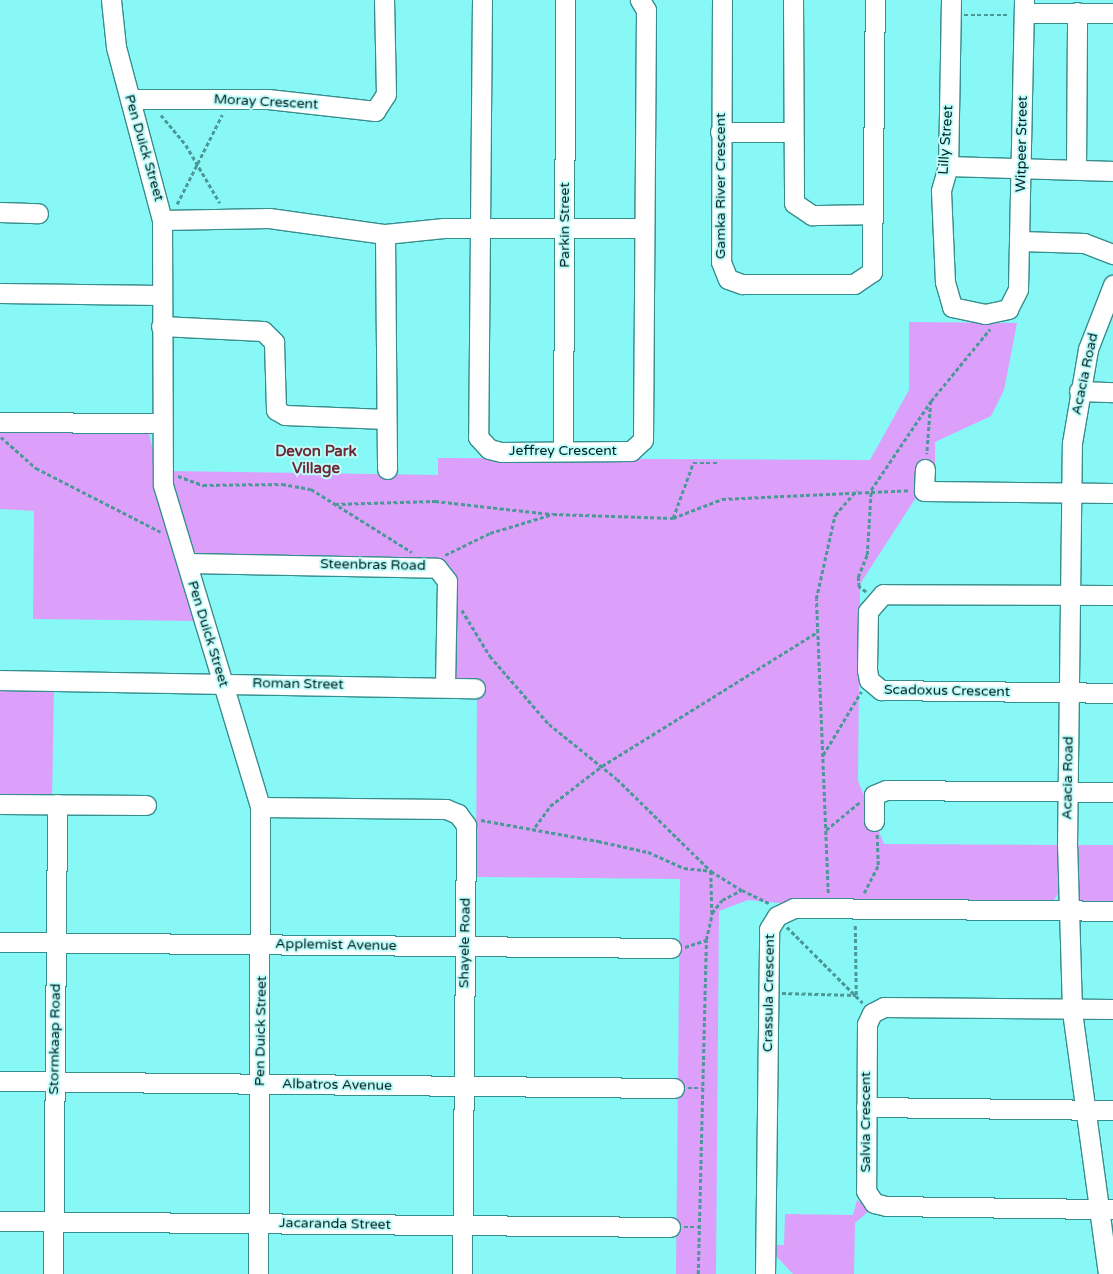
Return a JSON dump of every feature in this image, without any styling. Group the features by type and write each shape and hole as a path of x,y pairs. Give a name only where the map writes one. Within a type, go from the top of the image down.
{"street":[{"name":"Pen Duick Street","path":"111,0 116,47 130,99 168,220 161,326 161,469 180,541 260,807 261,944 258,1274"},
{"name":"Moray Crescent","path":"130,99 226,99 303,102 366,112 381,108 386,94 384,0"},
{"name":"Jeffrey Crescent","path":"482,0 478,437 489,449 501,452 564,450 631,451 643,440 646,10 640,0"},
{"name":"Parkin Street","path":"564,450 565,0"},
{"name":"Gamka River Crescent","path":"722,0 721,262 728,279 742,284 862,282 874,262 875,0"},
{"path":"793,0 791,192 801,211 873,214"},
{"name":"Lilly Street","path":"951,7 948,166 941,191 941,225 947,301 952,307 967,313 1002,311 1014,304 1018,289"},
{"path":"1024,7 1113,13"},
{"name":"Witpeer Street","path":"1018,289 1024,7"},
{"path":"1076,12 1076,169"},
{"path":"720,132 791,132"},
{"path":"948,166 1113,171"},
{"path":"0,212 38,213"},
{"path":"168,220 269,218 385,234 481,228 644,228"},
{"path":"385,234 386,469"},
{"path":"1020,241 1084,243 1113,254"},
{"name":"Acacia Road","path":"1108,1274 1108,1209 1072,1010 1067,910 1069,493 1079,391 1093,330 1113,285"},
{"path":"0,294 162,295"},
{"path":"161,326 263,331 275,349 276,410 285,415 386,419"},
{"path":"1079,391 1113,392"},
{"path":"0,422 160,423"},
{"path":"925,469 924,491 1113,493"},
{"name":"Steenbras Road","path":"187,563 428,565 445,576 447,592 445,686"},
{"path":"875,598 895,592 1113,595"},
{"name":"Scadoxus Crescent","path":"875,598 868,611 867,670 874,687 1113,693"},
{"name":"Roman Street","path":"0,680 475,688"},
{"path":"874,821 874,795 886,790 1113,792"},
{"path":"0,804 146,805"},
{"name":"Stormkaap Road","path":"53,1274 57,804"},
{"path":"260,807 446,809 458,814"},
{"name":"Shayele Road","path":"458,814 466,825 462,1274"},
{"name":"Crassula Crescent","path":"765,1274 769,929 777,916 794,908 1113,911"},
{"name":"Applemist Avenue","path":"0,942 671,948"},
{"path":"872,1013 884,1007 1113,1009"},
{"name":"Salvia Crescent","path":"872,1013 867,1024 866,1190 874,1203 1108,1209"},
{"name":"Albatros Avenue","path":"0,1081 674,1088"},
{"path":"866,1107 1113,1110"},
{"name":"Jacaranda Street","path":"0,1221 670,1228"}],"path":[{"path":"951,7 1024,7"},
{"path":"150,98 224,208 224,219"},
{"path":"168,220 223,113 226,99"},
{"path":"875,598 859,587 858,577 867,554 871,490 931,401 991,328"},
{"path":"925,469 931,401"},
{"path":"0,436 36,468 180,541"},
{"path":"673,518 693,463 717,463"},
{"path":"161,469 203,485 282,484 311,489 428,565 490,533 553,514"},
{"path":"828,909 816,632 822,561 835,515 857,490"},
{"path":"333,504 435,501 553,514 673,518 722,499 857,490 924,491"},
{"path":"447,592 490,656 549,724 602,766 711,871 742,890 759,895 777,916 872,1013"},
{"path":"534,827 550,806 602,766 816,632"},
{"path":"822,755 850,716 855,699 874,687"},
{"path":"826,830 874,795"},
{"path":"458,814 534,827 711,871"},
{"path":"856,995 855,909 878,865 874,821"},
{"path":"698,1274 706,940 712,913 711,871"},
{"path":"712,913 722,900 742,890"},
{"path":"671,948 706,940"},
{"path":"768,993 856,995"}],"shaded area":[{"path":"909,322 1017,323 1004,390 991,416 935,442 935,481 915,499 860,584 858,781 884,844 1060,845 1060,891 1052,903 789,904 748,900 719,911 716,1274 676,1274 680,879 476,877 477,686 453,677 450,579 203,558 188,547 167,471 438,475 438,458 870,460 909,390"},
{"path":"0,427 148,431 198,621 33,619 34,511 0,509"},
{"path":"0,685 54,686 52,801 0,800"},
{"path":"1073,845 1113,845 1113,905 1076,900"},
{"path":"857,1200 871,1209 855,1223 854,1274 793,1274 775,1255 775,1245 784,1245 785,1214 853,1215"}],"district":[{"name":"Devon Park Village","path":"316,460"}]}
